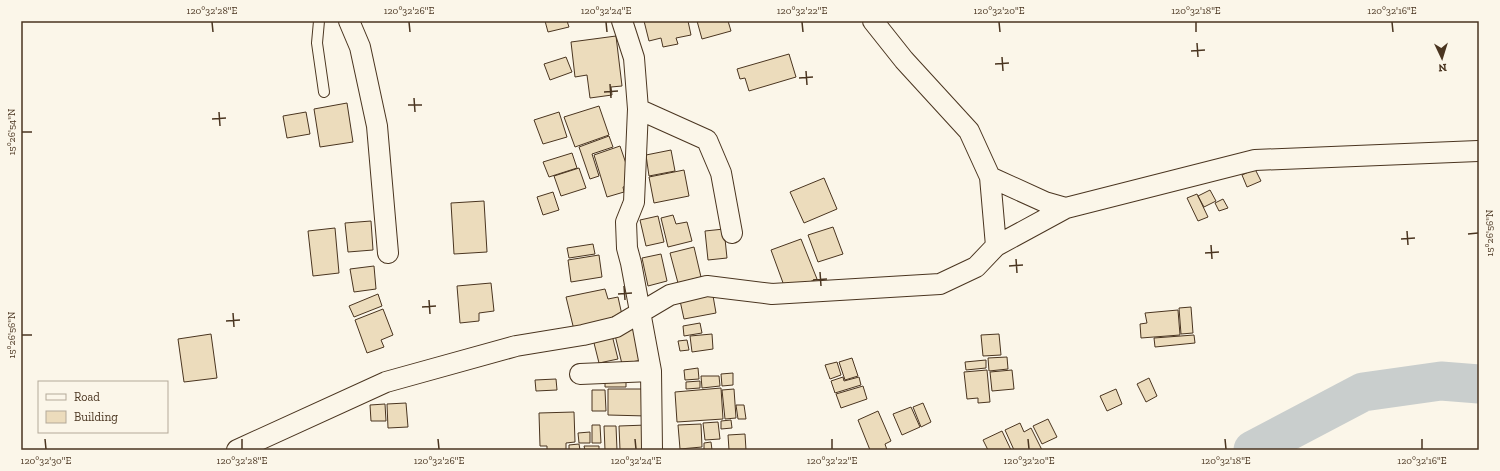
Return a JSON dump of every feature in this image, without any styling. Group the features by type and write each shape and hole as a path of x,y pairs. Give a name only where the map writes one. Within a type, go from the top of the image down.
{"street":[{"path":"349,21 360,47 377,126 388,254"},
{"path":"622,21 634,58 638,109 634,202 626,222 627,248 632,263 651,371 652,450"},
{"path":"872,21 904,60 969,132 990,177 996,246"},
{"path":"638,109 708,140 722,172 732,233"},
{"path":"237,450 386,382 516,346 583,335 616,327 670,295 707,286 772,294 940,284 976,267 996,246 1066,208 1255,160 1478,151"},
{"path":"990,177 1045,202 1066,208"},
{"path":"580,374 651,371"}],"lane":[{"path":"319,21 317,43 324,92"}],"building":[{"path":"545,21 567,21 569,27 548,32"},
{"path":"644,21 688,21 691,35 676,38 678,44 663,47 661,38 649,41"},
{"path":"697,21 728,21 731,31 702,39"},
{"path":"616,36 622,86 611,87 612,95 590,98 587,75 575,77 571,42"},
{"path":"789,54 796,77 749,91 745,78 740,79 737,69"},
{"path":"566,57 572,72 550,80 544,64"},
{"path":"347,103 353,142 320,147 314,109"},
{"path":"599,106 609,135 575,147 564,117"},
{"path":"306,112 310,134 287,138 283,116"},
{"path":"559,112 567,137 543,144 534,120"},
{"path":"609,136 613,147 592,154 599,176 590,179 579,147"},
{"path":"620,146 633,184 623,187 624,192 607,197 594,155"},
{"path":"671,150 675,171 649,176 646,155"},
{"path":"572,153 577,168 549,177 543,162"},
{"path":"579,168 586,188 561,196 554,176"},
{"path":"1255,169 1261,181 1247,187 1242,175"},
{"path":"684,170 689,196 654,203 649,177"},
{"path":"824,178 837,209 804,223 790,192"},
{"path":"1210,190 1216,201 1204,207 1198,196"},
{"path":"553,192 559,210 543,215 537,197"},
{"path":"1197,194 1208,217 1198,221 1187,198"},
{"path":"1223,199 1228,208 1219,211 1215,203"},
{"path":"484,201 487,252 454,254 451,203"},
{"path":"673,215 676,224 687,222 692,241 668,247 661,218"},
{"path":"658,216 664,242 646,246 640,220"},
{"path":"371,221 373,250 348,252 345,223"},
{"path":"833,227 843,254 818,262 808,235"},
{"path":"335,228 339,273 313,276 308,231"},
{"path":"724,229 727,258 708,260 705,231"},
{"path":"801,239 817,279 786,291 771,250"},
{"path":"593,244 595,254 569,258 567,248"},
{"path":"694,247 701,277 678,283 670,253"},
{"path":"661,254 667,281 648,286 642,258"},
{"path":"599,255 602,277 571,282 568,260"},
{"path":"374,266 376,289 354,292 350,269"},
{"path":"491,283 494,311 479,313 479,321 460,323 457,286"},
{"path":"605,289 608,299 618,297 622,315 612,317 613,325 575,334 566,297"},
{"path":"712,290 716,313 684,319 679,296"},
{"path":"378,294 382,306 354,317 349,306"},
{"path":"1191,307 1193,333 1181,334 1179,308"},
{"path":"383,309 393,335 381,340 384,347 367,353 355,320"},
{"path":"1178,310 1180,335 1141,338 1140,324 1147,323 1145,313"},
{"path":"700,323 702,333 684,336 683,326"},
{"path":"633,326 641,360 622,364 614,331"},
{"path":"611,331 618,359 599,363 592,335"},
{"path":"211,334 217,378 184,382 178,339"},
{"path":"712,334 713,349 692,352 690,336"},
{"path":"999,334 1001,355 983,356 981,335"},
{"path":"1194,335 1195,343 1155,347 1154,338"},
{"path":"687,340 689,350 680,351 678,341"},
{"path":"1007,357 1008,369 989,371 988,358"},
{"path":"852,358 858,376 845,380 839,362"},
{"path":"986,360 986,368 966,370 965,362"},
{"path":"837,362 841,375 830,379 825,365"},
{"path":"698,368 699,379 685,380 684,370"},
{"path":"987,370 990,402 978,403 978,398 967,399 964,372"},
{"path":"1012,370 1014,389 992,391 990,372"},
{"path":"733,373 733,385 722,386 721,374"},
{"path":"701,376 719,376 720,386 702,388"},
{"path":"843,377 844,381 859,377 861,385 835,393 831,381"},
{"path":"605,378 626,378 626,387 605,387"},
{"path":"1149,378 1157,396 1146,402 1137,384"},
{"path":"556,379 557,390 536,391 535,380"},
{"path":"700,381 700,388 686,389 686,382"},
{"path":"863,386 867,399 841,408 836,394"},
{"path":"721,388 723,419 677,422 675,392"},
{"path":"608,389 647,389 647,416 608,415"},
{"path":"734,389 736,418 725,419 722,390"},
{"path":"1116,389 1122,404 1107,411 1100,396"},
{"path":"592,390 605,390 606,411 592,411"},
{"path":"406,403 408,427 388,428 387,404"},
{"path":"923,403 931,422 921,427 913,407"},
{"path":"385,404 386,421 371,421 370,405"},
{"path":"736,405 744,405 746,419 738,419"},
{"path":"911,407 920,427 902,435 893,414"},
{"path":"878,411 891,441 885,444 887,450 870,450 858,420"},
{"path":"574,412 575,442 566,443 566,450 547,450 547,446 540,446 539,413"},
{"path":"1048,419 1057,437 1042,444 1033,426"},
{"path":"731,420 732,428 721,429 721,421"},
{"path":"718,422 720,439 705,440 703,423"},
{"path":"1020,423 1024,432 1031,428 1042,450 1014,450 1005,430"},
{"path":"701,424 702,447 680,449 678,425"},
{"path":"592,425 600,425 601,443 592,443"},
{"path":"647,425 649,450 620,450 619,426"},
{"path":"604,426 616,426 617,450 605,450"},
{"path":"1002,431 1011,450 988,450 983,440"},
{"path":"590,432 590,443 579,443 578,433"},
{"path":"745,434 746,450 729,450 728,435"},
{"path":"711,442 712,450 704,450 704,443"},
{"path":"579,444 580,450 569,450 569,445"},
{"path":"584,446 599,446 599,450 585,450"}],"waterway":[{"path":"1253,450 1363,392 1441,381 1479,384"}]}
